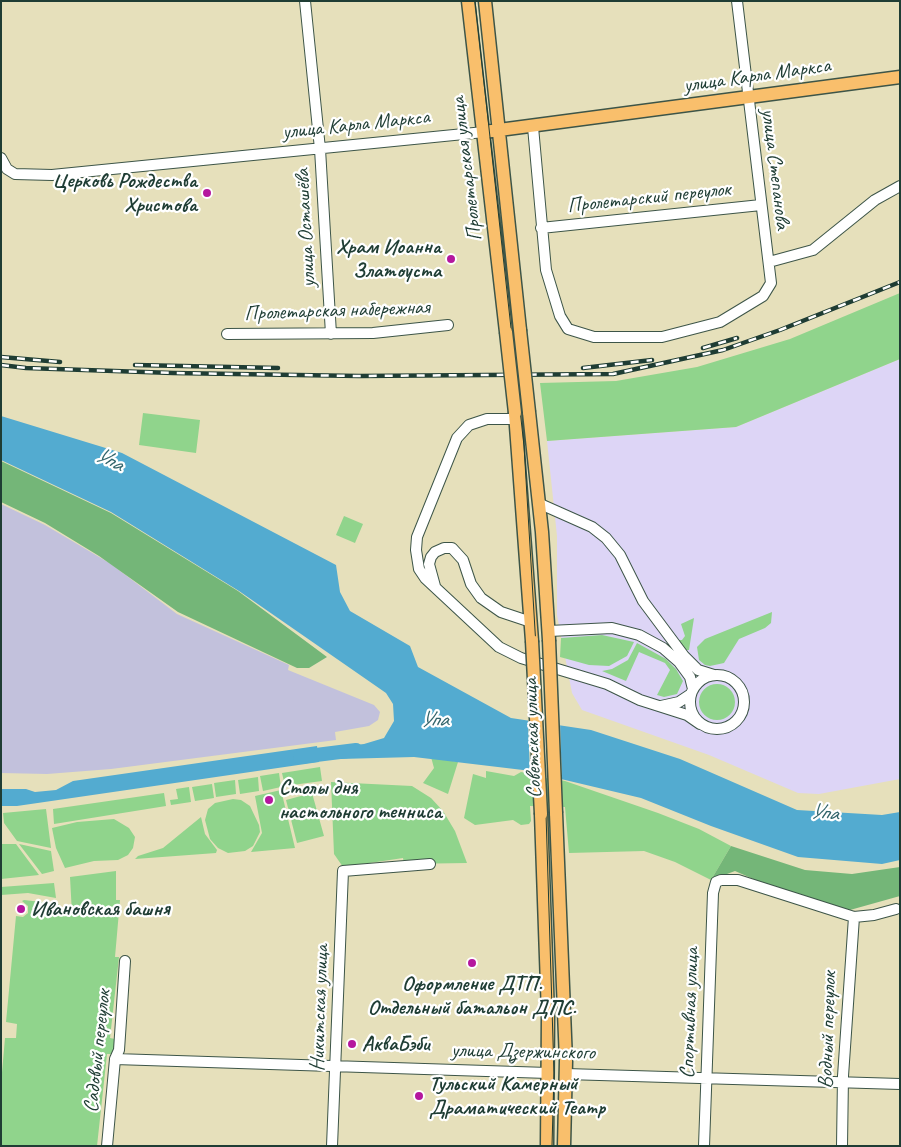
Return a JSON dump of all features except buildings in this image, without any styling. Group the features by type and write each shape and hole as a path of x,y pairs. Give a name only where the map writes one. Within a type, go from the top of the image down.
{"main road":[{"name":"Пролетарская улица","path":"468,1 506,332"},
{"name":"Пролетарская улица","path":"485,1 520,330"},
{"name":"улица Карла Маркса","path":"484,132 900,77"},
{"name":"Советская улица","path":"520,330 538,503 549,635 566,1074 564,1146"},
{"name":"Советская улица","path":"506,332 532,622 548,1015 547,1146"},
{"name":"улица Дзержинского","path":"548,1073 566,1074"}],"street":[{"name":"улица Осташёва","path":"305,1 320,149 331,334"},
{"name":"улица Степанова","path":"541,228 550,288 560,316 568,329 594,337 662,337 720,322 763,296 771,283 747,98 737,1"},
{"path":"533,127 541,228"},
{"name":"улица Карла Маркса","path":"1,158 6,169 15,174 52,175 484,132"},
{"path":"769,262 813,250 875,200 900,186"},
{"name":"Пролетарский переулок","path":"541,228 761,205"},
{"name":"Пролетарская набережная","path":"227,334 331,334 448,325"},
{"path":"515,416 487,419 469,425 458,438 417,537 416,550 419,569 425,578 490,640 507,652 607,684 656,706 686,715 708,728 725,729 739,718 743,710 744,701 739,686 725,676 698,670 684,656 643,601 620,555 606,538 592,527 538,503"},
{"path":"435,587 428,564 431,557 435,552 444,548 452,548 462,560 471,584 481,598 500,612 532,622"},
{"path":"549,635 612,628 639,635 663,648 679,662 690,677 692,692 691,710 700,724"},
{"path":"656,706 679,702 692,692 702,680 714,675"},
{"name":"Никитская улица","path":"332,1146 337,1067 342,871 430,864"},
{"name":"Спортивная улица","path":"704,1146 713,893 716,882 721,880 738,880 854,917"},
{"path":"854,917 874,915 896,909"},
{"name":"Водный переулок","path":"842,1146 843,1082 854,917"},
{"name":"Садовый переулок","path":"107,1146 115,1059 119,1050 125,961"},
{"name":"улица Дзержинского","path":"115,1059 548,1073"},
{"name":"улица Дзержинского","path":"566,1074 900,1084"}],"shaded area":[{"path":"900,359 900,779 819,794 798,793 709,755 582,710 572,693 557,615 557,536 547,441 736,427"},
{"path":"1,504 45,525 111,564 177,614 289,665 288,670 374,705 380,712 378,720 369,726 335,732 336,740 111,769 47,774 1,773"}],"green space":[{"path":"900,293 900,359 736,427 547,441 540,383 616,381 697,367 790,339"},
{"path":"143,413 200,420 196,453 139,445"},
{"path":"1,461 111,513 238,591 327,657 309,668 297,668 178,612 99,556 45,523 1,502"},
{"path":"344,516 363,524 355,543 336,535"},
{"path":"772,612 771,623 765,628 739,639 724,663 710,666 705,665 699,660 697,647 705,639"},
{"path":"694,618 689,650 685,650 677,640 682,640 685,636 681,624"},
{"path":"602,635 634,642 627,656 609,666 589,665 560,657 561,638"},
{"path":"637,643 666,659 676,669 683,681 677,694 664,697 657,695 670,670 665,663 639,652 626,681 602,671 612,669 628,660"},
{"path":"717,684 730,689 735,702 730,715 717,720 704,715 699,702 704,689"},
{"path":"431,757 458,762 448,794 423,783 434,768"},
{"path":"320,767 322,781 285,786 282,773"},
{"path":"486,771 514,776 521,772 565,781 699,829 731,846 711,880 675,862 644,851 569,853 565,807 530,806 531,821 529,824 521,825 513,820 475,825 464,818 473,774 486,778"},
{"path":"279,773 281,787 263,791 260,776"},
{"path":"258,777 259,791 240,794 238,780"},
{"path":"235,780 236,794 216,797 214,783"},
{"path":"331,782 412,786 431,798 443,811 455,831 467,863 404,864 403,858 343,867 334,854"},
{"path":"212,784 214,798 195,801 192,787"},
{"path":"189,787 191,802 171,805 170,800 178,799 176,789"},
{"path":"281,790 295,848 251,852 262,833 255,796"},
{"path":"164,793 166,806 54,824 53,809"},
{"path":"312,793 324,836 297,843 286,800"},
{"path":"233,799 241,800 250,806 259,825 260,832 253,846 245,851 228,853 218,848 210,839 205,820 208,809 215,803"},
{"path":"46,809 51,848 17,841 4,823 3,813"},
{"path":"201,817 205,834 217,850 216,853 135,859 138,856 163,848"},
{"path":"114,819 129,828 135,837 133,848 128,855 118,860 94,861 65,868 56,848 52,828 77,822"},
{"path":"1,844 16,844 39,875 1,879"},
{"path":"19,844 51,851 54,871 42,874"},
{"path":"731,846 805,870 852,874 900,867 900,896 850,910 767,885 735,871 711,880"},
{"path":"116,871 116,900 120,900 115,957 119,957 110,1038 115,1039 113,1054 107,1054 97,1146 1,1145 1,1084 5,1038 16,1038 17,1024 6,1022 16,916 23,917 28,913 28,906 22,901 59,904 58,913 72,914 70,877"},
{"path":"54,883 56,898 28,893 1,895 1,887"}],"water":[{"name":"Упа","path":"1,416 122,453 336,565 340,592 350,611 410,646 418,667 511,718 591,730 680,759 797,810 882,815 900,812 900,860 882,864 798,857 711,826 641,798 523,770 414,757 340,759 338,747 364,744 384,738 394,721 393,704 386,693 239,591 111,512 1,460"},
{"path":"317,746 319,762 17,806 1,806 1,789 26,789 35,792 56,790 73,781"}],"pier":[{"path":"528,718 560,723 562,782 530,774"}],"waterway":[{"name":"Упа","path":"300,757 356,750"}],"tram line":[{"path":"475,1 524,446 546,814 554,1073 552,1146"}],"railway":[{"path":"1,365 26,368 173,373 359,376 613,374 723,350 780,330 900,282"},
{"path":"703,348 737,338"},
{"path":"1,357 60,362"},
{"path":"583,368 652,360"},
{"path":"135,365 278,368"}],"place":[{"name":"Церковь Рождества Христова","path":"207,193"},
{"name":"Храм Иоанна Златоуста","path":"451,259"},
{"name":"Cтолы дня настольного тенниса","path":"269,800"},
{"name":"Ивановская башня","path":"21,909"},
{"name":"Оформление ДТП. Отдельный батальон ДПС.","path":"472,963"},
{"name":"АкваБэби","path":"352,1044"},
{"name":"Тульский Камерный Драматический Театр","path":"419,1096"}]}
